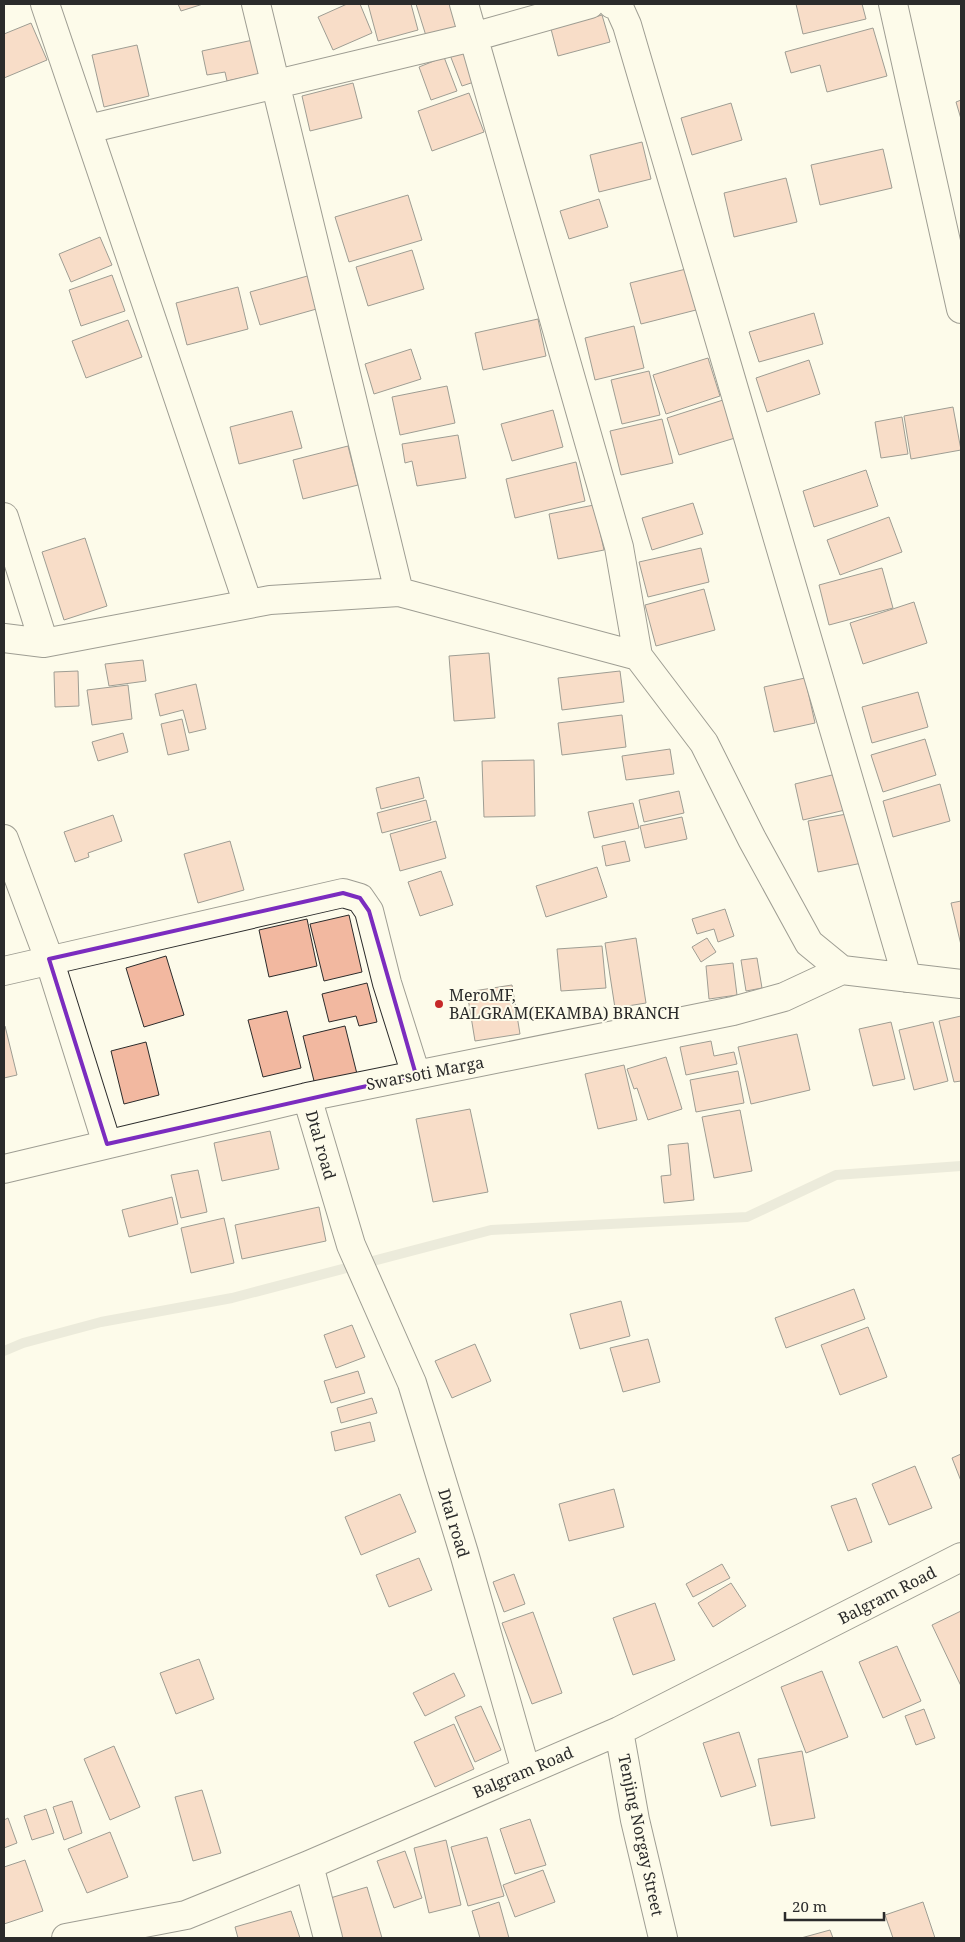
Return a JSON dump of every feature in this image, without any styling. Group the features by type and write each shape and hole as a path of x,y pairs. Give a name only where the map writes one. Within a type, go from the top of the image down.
{"street":[{"path":"46,4 248,604"},
{"path":"256,4 399,592"},
{"path":"464,4 620,547 638,656 704,743 752,839 809,942 842,970 961,984"},
{"path":"88,129 473,37 590,4"},
{"path":"612,4 618,5 627,25 907,978"},
{"path":"893,4 961,309"},
{"path":"4,516 44,643"},
{"path":"4,638 44,643 270,600 399,592 638,656"},
{"path":"4,839 49,959 107,1144"},
{"path":"4,971 49,959 343,894 360,898 369,911 387,983 416,1075"},
{"name":"Swarsoti Marga","path":"4,1169 307,1097 733,1011 784,997 842,970"},
{"name":"Dtal road","path":"307,1097 353,1251 412,1383 464,1553 526,1771"},
{"name":"Balgram Road","path":"66,1938 186,1915 309,1865 619,1731 961,1557"},
{"name":"Tenjing Norgay Street","path":"619,1731 635,1820 663,1938"},
{"path":"309,1865 328,1938"}],"highlighted area":[{"path":"343,893 360,898 369,911 416,1075 107,1144 49,959"}],"building":[{"path":"178,4 203,4 181,11"},
{"path":"347,4 360,4 372,33 333,50 318,17"},
{"path":"368,4 411,4 418,30 378,41"},
{"path":"416,4 451,4 459,30 427,39"},
{"path":"796,4 862,4 866,19 803,34"},
{"path":"602,15 610,42 558,56 551,29"},
{"path":"31,23 47,60 4,78 4,34"},
{"path":"873,28 887,76 827,92 820,65 791,73 785,52"},
{"path":"253,40 260,74 227,81 225,72 207,75 202,51"},
{"path":"137,45 149,96 104,107 92,55"},
{"path":"463,51 474,82 462,86 450,55"},
{"path":"444,57 457,91 431,100 419,67"},
{"path":"353,83 362,118 310,131 302,96"},
{"path":"469,93 484,132 432,151 418,111"},
{"path":"961,100 961,119 956,102"},
{"path":"731,103 742,140 692,155 681,118"},
{"path":"642,142 651,179 599,192 590,155"},
{"path":"883,149 892,188 820,205 811,165"},
{"path":"786,178 797,222 734,237 724,193"},
{"path":"408,195 422,240 349,262 335,217"},
{"path":"599,199 608,227 569,239 560,211"},
{"path":"100,237 112,265 71,282 59,254"},
{"path":"412,250 424,289 368,306 356,267"},
{"path":"686,269 696,310 641,324 630,283"},
{"path":"112,275 125,311 81,326 69,290"},
{"path":"311,275 320,308 260,325 250,292"},
{"path":"238,287 248,329 187,345 176,303"},
{"path":"814,313 823,344 759,362 749,332"},
{"path":"538,319 546,356 483,370 475,333"},
{"path":"128,320 142,357 86,378 72,341"},
{"path":"634,326 644,368 595,380 585,338"},
{"path":"411,349 421,379 374,394 365,364"},
{"path":"708,358 720,396 666,414 653,375"},
{"path":"809,360 820,394 767,412 756,378"},
{"path":"649,371 660,415 622,424 611,380"},
{"path":"447,386 455,423 400,435 392,397"},
{"path":"723,400 735,438 679,455 667,418"},
{"path":"953,407 961,450 911,459 904,416"},
{"path":"553,410 563,447 512,461 501,424"},
{"path":"292,411 302,448 239,464 230,427"},
{"path":"902,417 908,454 881,458 875,422"},
{"path":"662,419 673,463 621,475 610,431"},
{"path":"458,435 466,478 417,486 412,461 405,463 402,444"},
{"path":"348,446 358,485 303,499 293,460"},
{"path":"576,462 585,501 515,518 506,479"},
{"path":"866,470 878,506 814,527 803,491"},
{"path":"693,503 703,534 652,550 642,518"},
{"path":"594,505 604,550 558,559 549,514"},
{"path":"889,517 902,552 840,575 827,540"},
{"path":"85,538 107,606 64,620 42,552"},
{"path":"701,548 709,582 648,597 639,562"},
{"path":"882,568 893,608 829,625 819,585"},
{"path":"704,589 715,630 656,646 645,605"},
{"path":"914,602 927,643 863,664 850,623"},
{"path":"489,653 495,718 454,721 449,656"},
{"path":"143,660 146,681 109,686 105,664"},
{"path":"78,671 79,706 55,707 54,672"},
{"path":"620,671 624,702 562,710 558,678"},
{"path":"805,678 815,723 774,732 764,687"},
{"path":"196,684 206,729 189,733 183,710 160,716 155,694"},
{"path":"128,685 132,719 92,725 87,690"},
{"path":"918,692 928,727 872,743 862,707"},
{"path":"622,715 626,747 562,755 558,723"},
{"path":"182,719 189,750 168,755 161,724"},
{"path":"123,733 128,752 98,761 92,742"},
{"path":"925,739 936,775 883,792 871,755"},
{"path":"670,749 674,774 626,780 622,756"},
{"path":"534,760 535,816 484,817 482,761"},
{"path":"836,774 845,810 803,820 795,784"},
{"path":"419,777 424,798 381,809 376,788"},
{"path":"940,784 950,821 893,837 883,801"},
{"path":"679,791 684,813 644,822 639,800"},
{"path":"426,800 431,820 382,833 377,813"},
{"path":"633,803 639,828 594,838 588,812"},
{"path":"852,813 862,863 818,872 808,821"},
{"path":"113,815 122,841 88,853 89,857 75,862 64,832"},
{"path":"682,817 687,839 645,848 640,826"},
{"path":"436,821 446,858 400,871 390,834"},
{"path":"230,841 244,890 198,903 184,854"},
{"path":"625,841 630,861 606,866 602,846"},
{"path":"597,867 607,897 546,917 536,886"},
{"path":"441,871 453,905 420,916 408,882"},
{"path":"961,901 961,945 951,903"},
{"path":"725,909 734,936 718,942 714,929 697,934 692,919"},
{"path":"349,915 362,972 324,981 310,924"},
{"path":"307,919 317,966 269,977 259,930"},
{"path":"636,938 646,1003 615,1008 605,943"},
{"path":"707,938 716,952 701,962 692,947"},
{"path":"602,946 606,988 561,991 557,949"},
{"path":"166,956 184,1015 144,1027 126,968"},
{"path":"757,958 762,988 746,991 741,960"},
{"path":"733,963 737,995 709,999 706,966"},
{"path":"367,983 377,1022 359,1026 356,1016 329,1022 322,994"},
{"path":"512,985 520,1034 475,1041 467,992"},
{"path":"287,1011 301,1068 263,1077 248,1020"},
{"path":"961,1016 961,1081 954,1082 939,1021"},
{"path":"891,1022 905,1079 873,1086 859,1029"},
{"path":"933,1022 948,1081 914,1090 899,1030"},
{"path":"345,1026 357,1074 315,1085 303,1036"},
{"path":"4,1027 17,1075 4,1078"},
{"path":"797,1034 810,1090 751,1104 738,1047"},
{"path":"711,1041 714,1056 734,1052 737,1064 686,1075 680,1047"},
{"path":"146,1042 159,1095 124,1104 111,1051"},
{"path":"666,1057 682,1109 648,1120 637,1088 634,1089 627,1069"},
{"path":"624,1065 637,1120 598,1129 585,1074"},
{"path":"738,1071 744,1103 696,1112 690,1080"},
{"path":"470,1109 488,1192 433,1202 416,1119"},
{"path":"740,1110 752,1171 714,1178 702,1117"},
{"path":"270,1131 279,1169 222,1181 214,1143"},
{"path":"688,1143 694,1200 664,1203 661,1176 671,1175 668,1145"},
{"path":"198,1170 207,1212 181,1218 171,1175"},
{"path":"172,1197 178,1224 129,1237 122,1210"},
{"path":"319,1207 326,1241 242,1259 235,1225"},
{"path":"224,1218 234,1263 191,1273 181,1228"},
{"path":"854,1289 865,1319 786,1348 775,1318"},
{"path":"621,1301 630,1336 580,1349 570,1314"},
{"path":"352,1325 365,1357 336,1368 324,1335"},
{"path":"868,1327 887,1377 840,1395 821,1345"},
{"path":"648,1339 660,1382 623,1392 610,1348"},
{"path":"475,1344 491,1381 452,1398 435,1361"},
{"path":"358,1371 365,1393 331,1403 324,1381"},
{"path":"372,1398 377,1413 341,1423 337,1408"},
{"path":"370,1422 375,1441 335,1451 331,1432"},
{"path":"961,1454 961,1481 952,1458"},
{"path":"915,1466 932,1508 889,1525 872,1484"},
{"path":"614,1489 624,1527 569,1541 559,1504"},
{"path":"400,1494 416,1532 361,1555 345,1517"},
{"path":"856,1498 872,1542 848,1551 831,1506"},
{"path":"419,1558 432,1590 389,1607 376,1575"},
{"path":"722,1564 730,1578 693,1597 686,1584"},
{"path":"514,1574 525,1604 504,1612 493,1582"},
{"path":"731,1583 746,1606 713,1627 698,1603"},
{"path":"655,1603 675,1660 633,1675 613,1618"},
{"path":"961,1611 961,1686 932,1625"},
{"path":"533,1612 562,1693 532,1704 502,1623"},
{"path":"897,1646 921,1701 883,1718 859,1662"},
{"path":"199,1659 214,1699 176,1714 160,1673"},
{"path":"822,1671 848,1737 806,1753 781,1687"},
{"path":"454,1673 465,1696 425,1716 413,1693"},
{"path":"481,1706 501,1750 475,1762 455,1717"},
{"path":"924,1709 935,1738 916,1745 905,1716"},
{"path":"454,1724 474,1769 435,1787 414,1742"},
{"path":"739,1732 756,1786 721,1797 703,1743"},
{"path":"114,1746 140,1807 110,1820 84,1759"},
{"path":"802,1751 815,1818 771,1826 758,1759"},
{"path":"202,1790 221,1853 193,1861 175,1797"},
{"path":"72,1801 82,1833 64,1840 53,1807"},
{"path":"46,1809 54,1833 32,1840 24,1816"},
{"path":"8,1818 17,1843 4,1848 4,1820"},
{"path":"530,1819 546,1865 515,1874 500,1829"},
{"path":"110,1832 128,1877 87,1893 68,1849"},
{"path":"487,1837 504,1896 468,1906 451,1847"},
{"path":"446,1840 461,1905 429,1913 414,1848"},
{"path":"405,1851 422,1898 394,1908 377,1861"},
{"path":"25,1860 43,1911 4,1924 4,1867"},
{"path":"543,1870 555,1902 515,1917 503,1885"},
{"path":"367,1887 382,1938 339,1938 327,1899"},
{"path":"499,1902 509,1938 480,1938 472,1911"},
{"path":"923,1902 935,1938 893,1938 885,1915"},
{"path":"291,1911 300,1938 238,1938 235,1927"},
{"path":"830,1930 833,1938 801,1938"}],"waterway":[{"path":"4,1351 23,1343 101,1322 232,1298 491,1230 747,1217 836,1175 961,1166"}],"place":[{"name":"MeroMF, BALGRAM(EKAMBA) BRANCH","path":"439,1004"}]}
